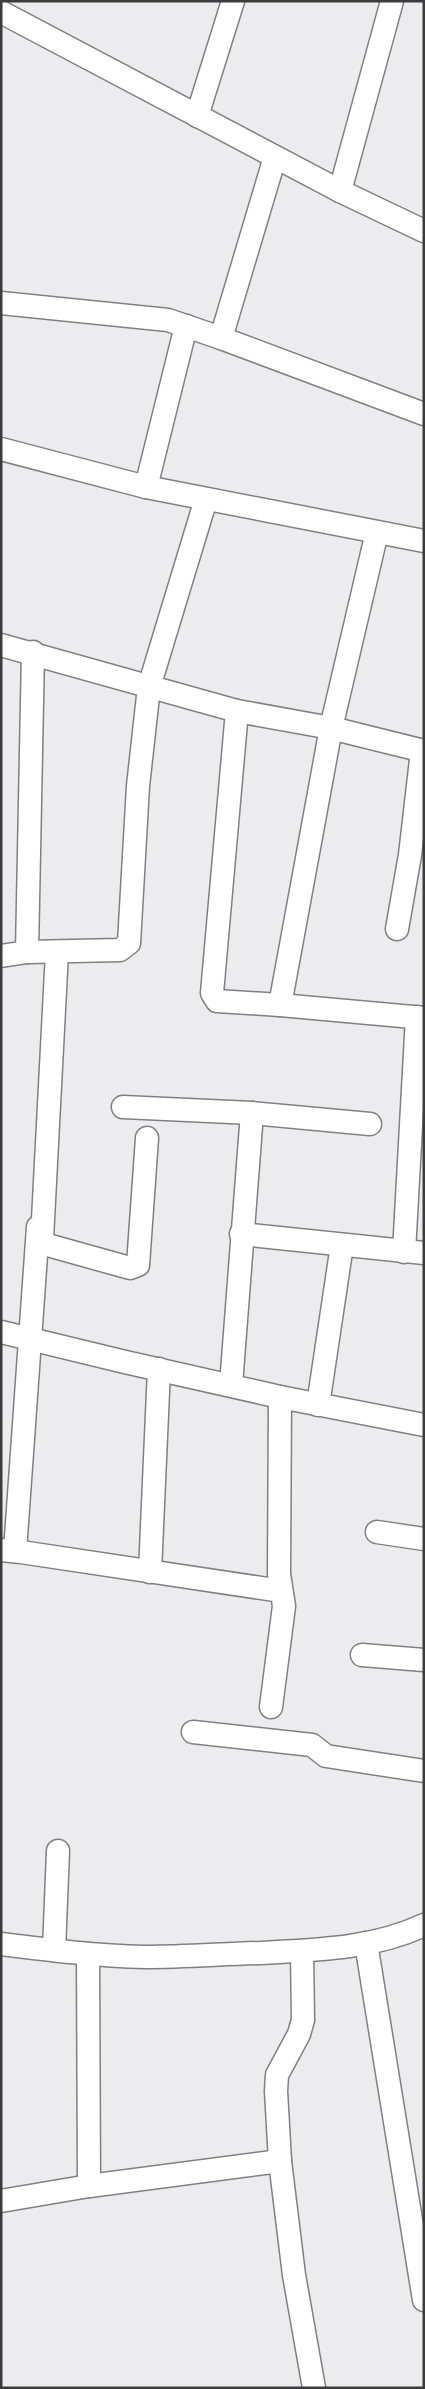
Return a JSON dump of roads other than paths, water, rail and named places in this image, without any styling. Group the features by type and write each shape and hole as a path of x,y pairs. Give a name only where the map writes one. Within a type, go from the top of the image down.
{"street":[{"path":"197,116 233,1"},
{"path":"340,191 392,1"},
{"path":"1,12 340,191 424,231"},
{"path":"221,338 275,157"},
{"path":"1,304 168,320 424,414"},
{"path":"146,487 186,326"},
{"path":"1,449 146,487 424,541"},
{"path":"1,956 27,952 120,950 129,943 138,786 149,687 206,499"},
{"path":"280,1005 332,728 377,532"},
{"path":"1,645 33,652 237,711 332,728 423,751 410,855 397,929"},
{"path":"27,952 33,652"},
{"path":"237,711 212,993 217,1001 420,1017 414,1253 241,1234"},
{"path":"57,952 42,1239 44,1244 130,1268 138,1265 148,1138"},
{"path":"52,1039 30,1338 8,1551 281,1591"},
{"path":"123,1107 252,1113 370,1124"},
{"path":"231,1385 241,1234 252,1113"},
{"path":"318,1405 342,1245"},
{"path":"1,1332 280,1397 424,1425"},
{"path":"150,1572 159,1370"},
{"path":"271,1707 284,1614 279,1574 280,1397"},
{"path":"377,1532 424,1539"},
{"path":"362,1655 424,1660"},
{"path":"193,1732 312,1745 326,1756 424,1771"},
{"path":"54,1950 58,1851"},
{"path":"1,1944 88,1954 171,1956 302,1951 366,1943 402,1936 424,1925"},
{"path":"366,1943 424,2300"},
{"path":"302,1951 303,2020 299,2034 280,2068 276,2084 280,2161 300,2317 314,2388"},
{"path":"88,1954 89,2186"},
{"path":"1,2201 89,2186 280,2161"}]}
